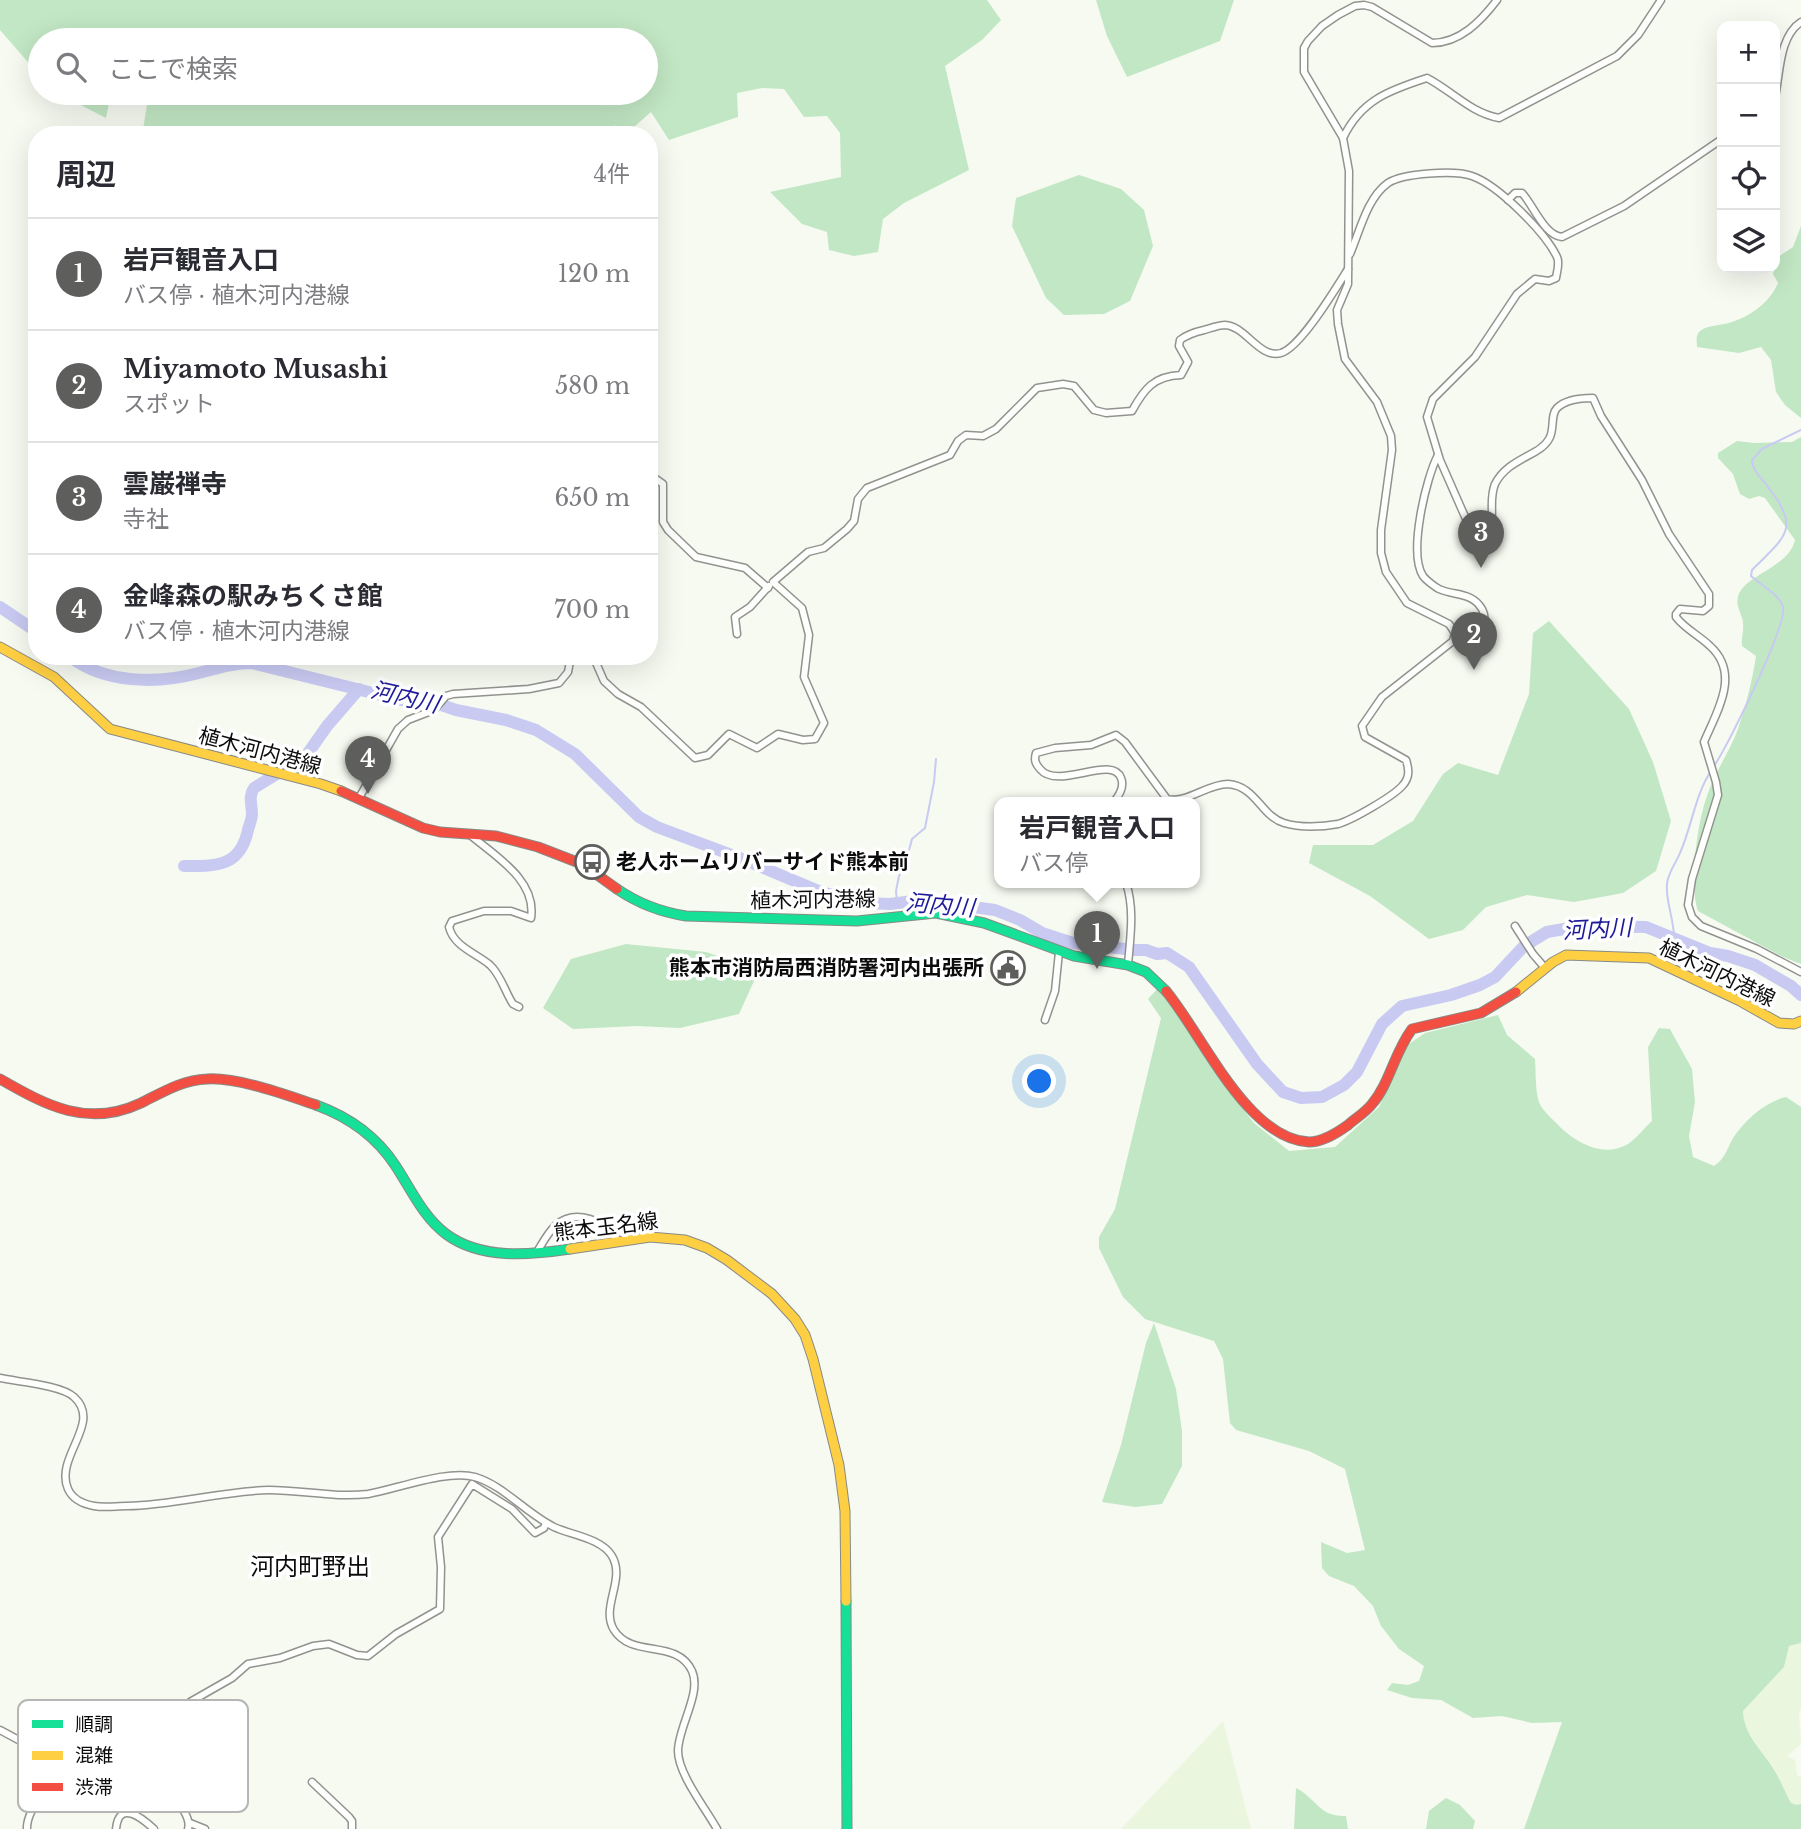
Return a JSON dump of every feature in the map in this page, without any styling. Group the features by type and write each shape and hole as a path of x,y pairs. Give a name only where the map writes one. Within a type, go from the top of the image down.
{"main road":[{"name":"植木河内港線","path":"0,647 28,664"},
{"name":"植木河内港線","path":"30,665 61,683 110,729 321,784 359,798 423,828 519,841 564,856 595,872 634,901 661,912 698,917 812,921 857,921 936,913 984,923 1059,952 1128,961 1160,983 1251,1112 1282,1133 1310,1142 1324,1139 1342,1129 1371,1106 1381,1091 1400,1045 1412,1029 1481,1013 1516,992 1566,955 1649,958 1779,1023 1797,1023"},
{"name":"熊本玉名線","path":"0,1079 48,1102 86,1115 120,1112 177,1084 206,1078 229,1080 320,1106 349,1118 367,1130 386,1153 429,1220 453,1240 471,1248 498,1255 667,1237 701,1245 728,1261 782,1304 801,1329 814,1362 839,1458 845,1510 847,1829"}],"street":[{"path":"1184,797 1205,788 1227,784 1247,789 1270,816 1297,826 1339,824 1404,785 1409,771 1406,760 1365,737 1362,726 1382,697 1453,641 1455,633 1449,624 1407,603 1385,572 1381,553 1381,530 1392,450 1391,436 1377,402 1345,359 1341,343 1337,310 1348,284 1349,171 1343,138 1304,72 1304,48 1322,26 1355,6 1364,5 1372,7 1432,43 1442,43 1453,40 1473,26 1496,0"},
{"path":"1343,138 1350,122 1381,95 1427,78 1446,88 1478,113 1499,118 1617,56 1638,35 1661,0"},
{"path":"1777,84 1785,44 1789,34 1801,22"},
{"path":"1508,200 1515,193 1522,193 1548,230 1555,237 1562,237 1624,206 1717,142"},
{"path":"1348,259 1373,201 1389,182 1428,174 1458,173 1473,176 1521,209 1557,257 1556,278 1549,281 1535,279 1517,293 1475,357 1433,399 1427,417 1438,455 1468,523 1478,532 1488,532 1492,524 1490,496 1506,469 1543,447 1550,438 1554,411 1559,405 1580,397 1594,398 1601,416 1642,480 1669,534 1709,594 1709,606 1703,611 1680,609 1676,617 1711,646 1721,658 1726,671 1725,691 1704,742 1718,795 1692,879 1688,905 1700,926 1757,949 1801,972"},
{"path":"737,634 735,617 750,607 808,552 824,548 847,529 854,521 858,499 867,488 950,455 958,441 966,435 983,436 996,429 1037,388 1063,384 1074,386 1094,410 1106,413 1132,411 1137,399 1146,389 1165,376 1181,375 1188,362 1179,346 1180,340 1189,333 1224,325 1242,331 1269,352 1279,354 1302,336 1349,268"},
{"path":"1438,455 1429,477 1417,553 1422,575 1438,589 1471,597 1481,607 1485,617 1485,623 1470,639 1453,641"},
{"path":"597,665 604,681 618,694 642,707 695,758 708,755 729,734 757,748 778,734 803,740 815,739 824,723 804,677 809,635 802,608 745,568 696,557 663,522 663,484 658,480"},
{"path":"359,798 398,729 408,720 434,710 446,696 529,690 559,683 568,672 569,665"},
{"path":"1117,797 1123,782 1114,770 1056,778 1045,774 1037,766 1037,753 1041,750 1091,745 1116,736 1125,742 1166,797"},
{"path":"469,834 517,874 529,893 533,906 531,918 511,911 484,911 452,921 449,927 451,934 459,944 490,965 513,1004 519,1007"},
{"path":"1128,888 1131,942 1128,961"},
{"path":"1515,926 1545,968"},
{"path":"1045,1020 1055,991 1059,952"},
{"path":"537,1252 556,1225 572,1216 603,1224 618,1241"},
{"path":"0,1378 66,1391 75,1398 83,1414 83,1425 64,1470 69,1491 84,1504 98,1507 148,1506 266,1490 340,1496 367,1494 460,1474 485,1481 546,1523 601,1545 611,1553 616,1565 610,1623 624,1642 665,1650 677,1655 692,1670 693,1692 682,1727 678,1754 681,1767 717,1829"},
{"path":"194,1700 232,1678 248,1664 280,1658 313,1646 329,1644 357,1655 368,1656 396,1634 440,1609 441,1567 438,1537 472,1484 512,1509 535,1533 544,1528 546,1523"},
{"path":"0,1730 18,1740"},
{"path":"312,1782 349,1817 352,1829"},
{"path":"27,1829 27,1816 30,1812"},
{"path":"116,1829 119,1818 125,1813 138,1816 154,1829"},
{"path":"189,1826 205,1829"}],"green space":[{"path":"0,0 987,0 1001,20 982,40 945,66 969,170 904,203 883,219 878,252 854,256 829,250 827,232 802,224 770,192 841,177 840,133 827,116 804,117 784,89 762,88 737,93 738,117 669,140 651,112 635,126 144,126 147,105 658,105 658,28 28,28 28,62 0,30"},
{"path":"1096,0 1234,0 1220,41 1127,77 1107,36"},
{"path":"81,105 109,105 106,118"},
{"path":"1079,175 1121,189 1144,210 1153,246 1130,301 1104,314 1064,315 1046,298 1012,226 1016,198"},
{"path":"1801,226 1801,418 1785,405 1776,392 1771,360 1761,347 1739,353 1697,347 1698,333 1704,329 1739,319 1765,302 1778,283 1773,274 1780,273 1780,256 1793,247"},
{"path":"1801,437 1801,964 1698,911 1694,887 1695,855 1703,810 1709,790 1738,729 1756,656 1742,646 1743,624 1738,597 1748,583 1784,558 1795,540 1765,498 1759,496 1749,499 1740,494 1733,474 1718,458 1718,453 1737,441 1792,442"},
{"path":"1549,621 1629,709 1653,762 1671,821 1656,871 1623,893 1574,902 1527,895 1486,907 1463,930 1429,939 1370,896 1309,863 1313,845 1373,845 1413,821 1443,774 1458,763 1498,775 1529,694 1533,633"},
{"path":"626,944 706,952 759,970 739,1014 680,1028 637,1026 573,1029 543,1008 571,959"},
{"path":"1160,986 1213,1070 1254,1123 1289,1151 1335,1147 1379,1107 1406,1046 1425,1033 1498,1015 1507,1035 1535,1059 1537,1092 1543,1109 1567,1133 1592,1147 1610,1150 1619,1148 1631,1142 1652,1121 1648,1047 1659,1028 1670,1029 1692,1069 1695,1102 1689,1136 1693,1157 1714,1166 1723,1157 1738,1131 1763,1107 1786,1097 1801,1107 1801,1643 1789,1646 1784,1667 1743,1711 1746,1727 1776,1772 1791,1803 1801,1804 1801,1829 1524,1829 1562,1722 1532,1723 1502,1716 1473,1718 1441,1700 1412,1698 1387,1690 1392,1683 1408,1685 1419,1681 1424,1666 1399,1649 1381,1626 1373,1606 1354,1586 1329,1576 1322,1568 1321,1542 1347,1553 1365,1550 1345,1469 1309,1451 1236,1430 1230,1423 1223,1359 1214,1341 1145,1319 1123,1297 1099,1248 1099,1237 1115,1209 1161,1018 1148,999"},
{"path":"1154,1323 1176,1389 1182,1431 1182,1466 1162,1504 1135,1507 1102,1502 1121,1445 1146,1343"},
{"path":"1801,1643 1801,1744 1787,1756 1795,1760 1797,1775 1801,1777 1801,1804 1796,1805 1791,1803 1773,1767 1743,1722 1743,1711 1784,1667 1789,1646"},
{"path":"1223,1721 1251,1829 1121,1829"},
{"path":"1296,1788 1330,1814 1346,1816 1348,1829 1294,1829"},
{"path":"1446,1798 1460,1805 1475,1821 1473,1829 1426,1829 1429,1811"}],"waterway":[{"path":"1714,766 1756,685 1782,617 1781,602 1751,576 1752,570 1774,548 1786,530 1783,511 1756,472 1752,460 1762,449 1801,430"},
{"name":"河内川","path":"0,607 28,626"},
{"name":"河内川","path":"83,665 115,677 149,680 183,677 232,665"},
{"name":"河内川","path":"260,665 401,700 430,701 536,730 575,754 639,817 657,827 821,892 866,903 890,904 921,900 995,910 1042,933 1073,943 1167,953 1189,967 1257,1064 1283,1092 1301,1098 1322,1097 1344,1085 1357,1072 1382,1024 1402,1006 1451,995 1480,985 1495,977 1524,946 1547,932 1581,926 1646,927 1710,953 1755,965 1801,995"},
{"path":"184,866 207,866 233,858 244,842 252,814 251,798 254,788 306,756 327,726 359,689"},
{"path":"897,903 899,876 912,839 925,828 936,759"},
{"path":"1674,937 1667,883 1684,843 1701,790 1711,771"}],"traffic: fast":[{"path":"617,889 650,907 686,916 857,921 936,913 984,923 1074,956 1128,965 1146,972 1166,991"},
{"path":"316,1105 340,1115 370,1136 388,1155 431,1219 446,1234 460,1242 490,1252 506,1254 570,1249"},
{"path":"846,1601 847,1829"}],"traffic: slow":[{"path":"0,647 28,663"},
{"path":"32,665 54,677 110,729 341,791"},
{"path":"1516,992 1553,962 1566,955 1649,958 1740,1001 1779,1023 1794,1024 1801,1021"},
{"path":"570,1249 650,1237 685,1240 707,1248 727,1260 772,1294 795,1319 805,1335 813,1359 839,1465 845,1511 846,1601"}],"traffic: jam":[{"path":"341,791 423,828 440,832 496,836 538,847 582,864 617,889"},
{"path":"1166,991 1246,1104 1266,1123 1287,1136 1309,1142 1335,1134 1370,1107 1412,1029 1481,1013 1516,992"},
{"path":"0,1079 34,1098 85,1114 122,1110 181,1084 207,1079 247,1084 316,1105"}],"place":[{"name":"雲巌禅寺","path":"1481,568"},
{"name":"Miyamoto Musashi","path":"1474,670"},
{"name":"金峰森の駅みちくさ館","path":"368,794"},
{"name":"老人ホームリバーサイド熊本前","path":"592,862"},
{"name":"熊本市消防局西消防署河内出張所","path":"1008,968"},
{"name":"岩戸観音入口","path":"1097,969"}],"district":[{"name":"河内町野出","path":"310,1566"}]}
